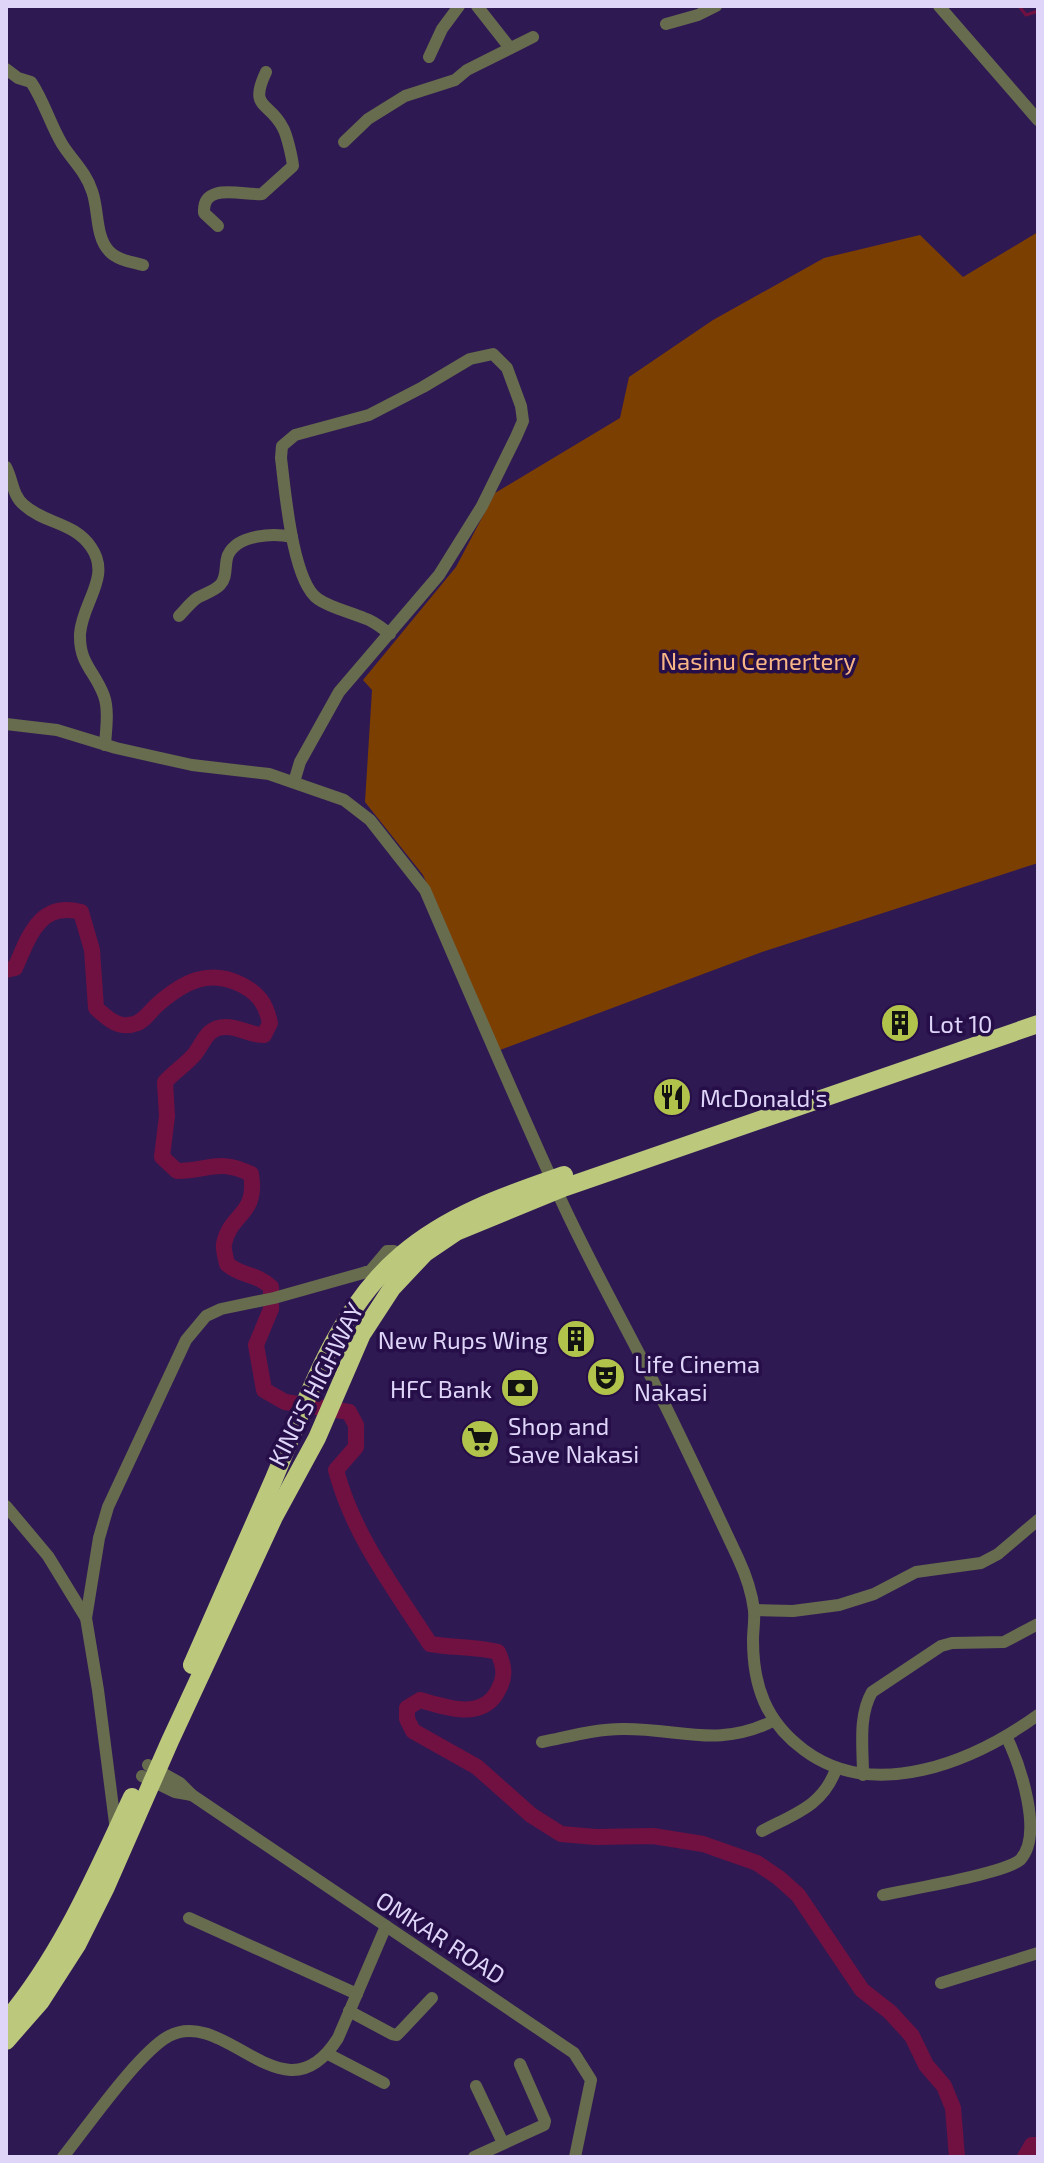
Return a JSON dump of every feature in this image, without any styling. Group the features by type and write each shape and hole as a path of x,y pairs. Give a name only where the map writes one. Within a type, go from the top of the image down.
{"highway":[{"name":"KING'S HIGHWAY","path":"6,2021 64,1940 116,1831 150,1773 274,1517 317,1438 362,1334 392,1288 425,1253 456,1232 554,1185 1038,1013"},
{"name":"KING'S HIGHWAY","path":"6,2041 41,2001 77,1945 106,1887 150,1773 314,1383 345,1322 380,1275 399,1256 451,1220 486,1202 554,1185 1038,1024"}],"street":[{"path":"429,57 442,29 459,6"},
{"path":"477,6 510,48"},
{"path":"666,24 716,6"},
{"path":"939,6 1038,120"},
{"path":"344,142 394,102 414,92 455,80 467,70 533,37"},
{"path":"6,69 18,78 31,82 41,96 62,144 85,174 92,189 101,235 107,249 116,257 143,265"},
{"path":"218,226 204,213 204,206 210,197 229,191 262,194 293,166 283,127 259,101 258,87 266,72"},
{"path":"294,782 300,762 339,692 390,634 439,575 482,506 523,421 521,406 507,368 493,354 470,359 369,415 295,435 282,446 292,537 303,578 310,591 318,599 369,619 390,634"},
{"path":"6,467 12,486 24,505 76,530 97,556 100,568 80,630 80,648 83,661 105,697 105,745"},
{"path":"179,616 199,597 220,586 225,577 227,557 233,548 256,537 279,534 292,537"},
{"path":"6,724 57,730 105,745 192,765 269,774 344,800 370,820 425,890 554,1185 649,1371 734,1549 754,1610 756,1684 773,1721 804,1750 836,1769 863,1775 912,1772 938,1765 1007,1738 1038,1715"},
{"path":"116,1831 86,1618 99,1538 108,1507 186,1340 206,1316 221,1309 274,1298 371,1270 387,1251 394,1251 399,1256"},
{"path":"6,1506 48,1556 86,1618"},
{"path":"754,1610 793,1611 847,1604 916,1572 981,1563 998,1554 1038,1520"},
{"path":"863,1775 862,1727 866,1701 872,1692 941,1646 1004,1642 1038,1624"},
{"path":"542,1742 618,1729 731,1736 752,1732 773,1721"},
{"path":"883,1895 999,1869 1020,1860 1027,1852 1032,1835 1032,1808 1019,1763 1007,1738"},
{"path":"762,1831 815,1802 830,1785 836,1769"},
{"name":"OMKAR ROAD","path":"150,1773 180,1783 192,1795 574,2053 591,2080 575,2157"},
{"path":"189,1918 357,1994"},
{"path":"63,2157 145,2055 169,2036 186,2030 210,2036 284,2070 305,2070 328,2054 386,1926"},
{"path":"941,1983 1038,1953"},
{"path":"349,2011 397,2035 432,1998"},
{"path":"328,2054 384,2083"},
{"path":"474,2157 545,2123 520,2064"},
{"path":"476,2086 503,2143"}],"green space":[{"name":"Nasinu Cemertery","path":"1038,232 1038,863 762,952 500,1050 423,875 365,802 372,690 363,680 456,567 495,493 620,418 629,377 713,320 824,258 920,235 963,277"}],"waterway":[{"path":"1019,6 1026,15 1038,11"},
{"path":"6,970 15,968 31,934 45,917 67,910 81,912 92,950 96,1008 113,1022 123,1025 138,1023 177,990 207,978 230,980 261,1000 270,1023 264,1035 231,1027 214,1030 206,1036 194,1055 165,1082 167,1116 162,1157 177,1171 222,1166 251,1174 251,1198 227,1234 224,1249 227,1264 271,1287 271,1309 256,1345 264,1390 285,1402 349,1412 356,1425 356,1447 336,1470 353,1517 389,1581 430,1644 498,1652 503,1678 489,1702 480,1707 461,1709 420,1700 407,1708 407,1719 413,1731 477,1767 531,1815 561,1834 653,1836 703,1844 757,1863 779,1878 798,1895 862,1990 890,2012 912,2036 926,2065 944,2086 953,2108 957,2157"},
{"path":"1025,2157 1032,2145 1038,2145"}],"place":[{"name":"Lot 10","path":"900,1023"},
{"name":"McDonald's","path":"672,1097"},
{"name":"New Rups Wing","path":"576,1339"},
{"name":"Life Cinema Nakasi","path":"606,1377"},
{"name":"HFC Bank","path":"520,1388"},
{"name":"Shop and Save Nakasi","path":"480,1439"}]}
